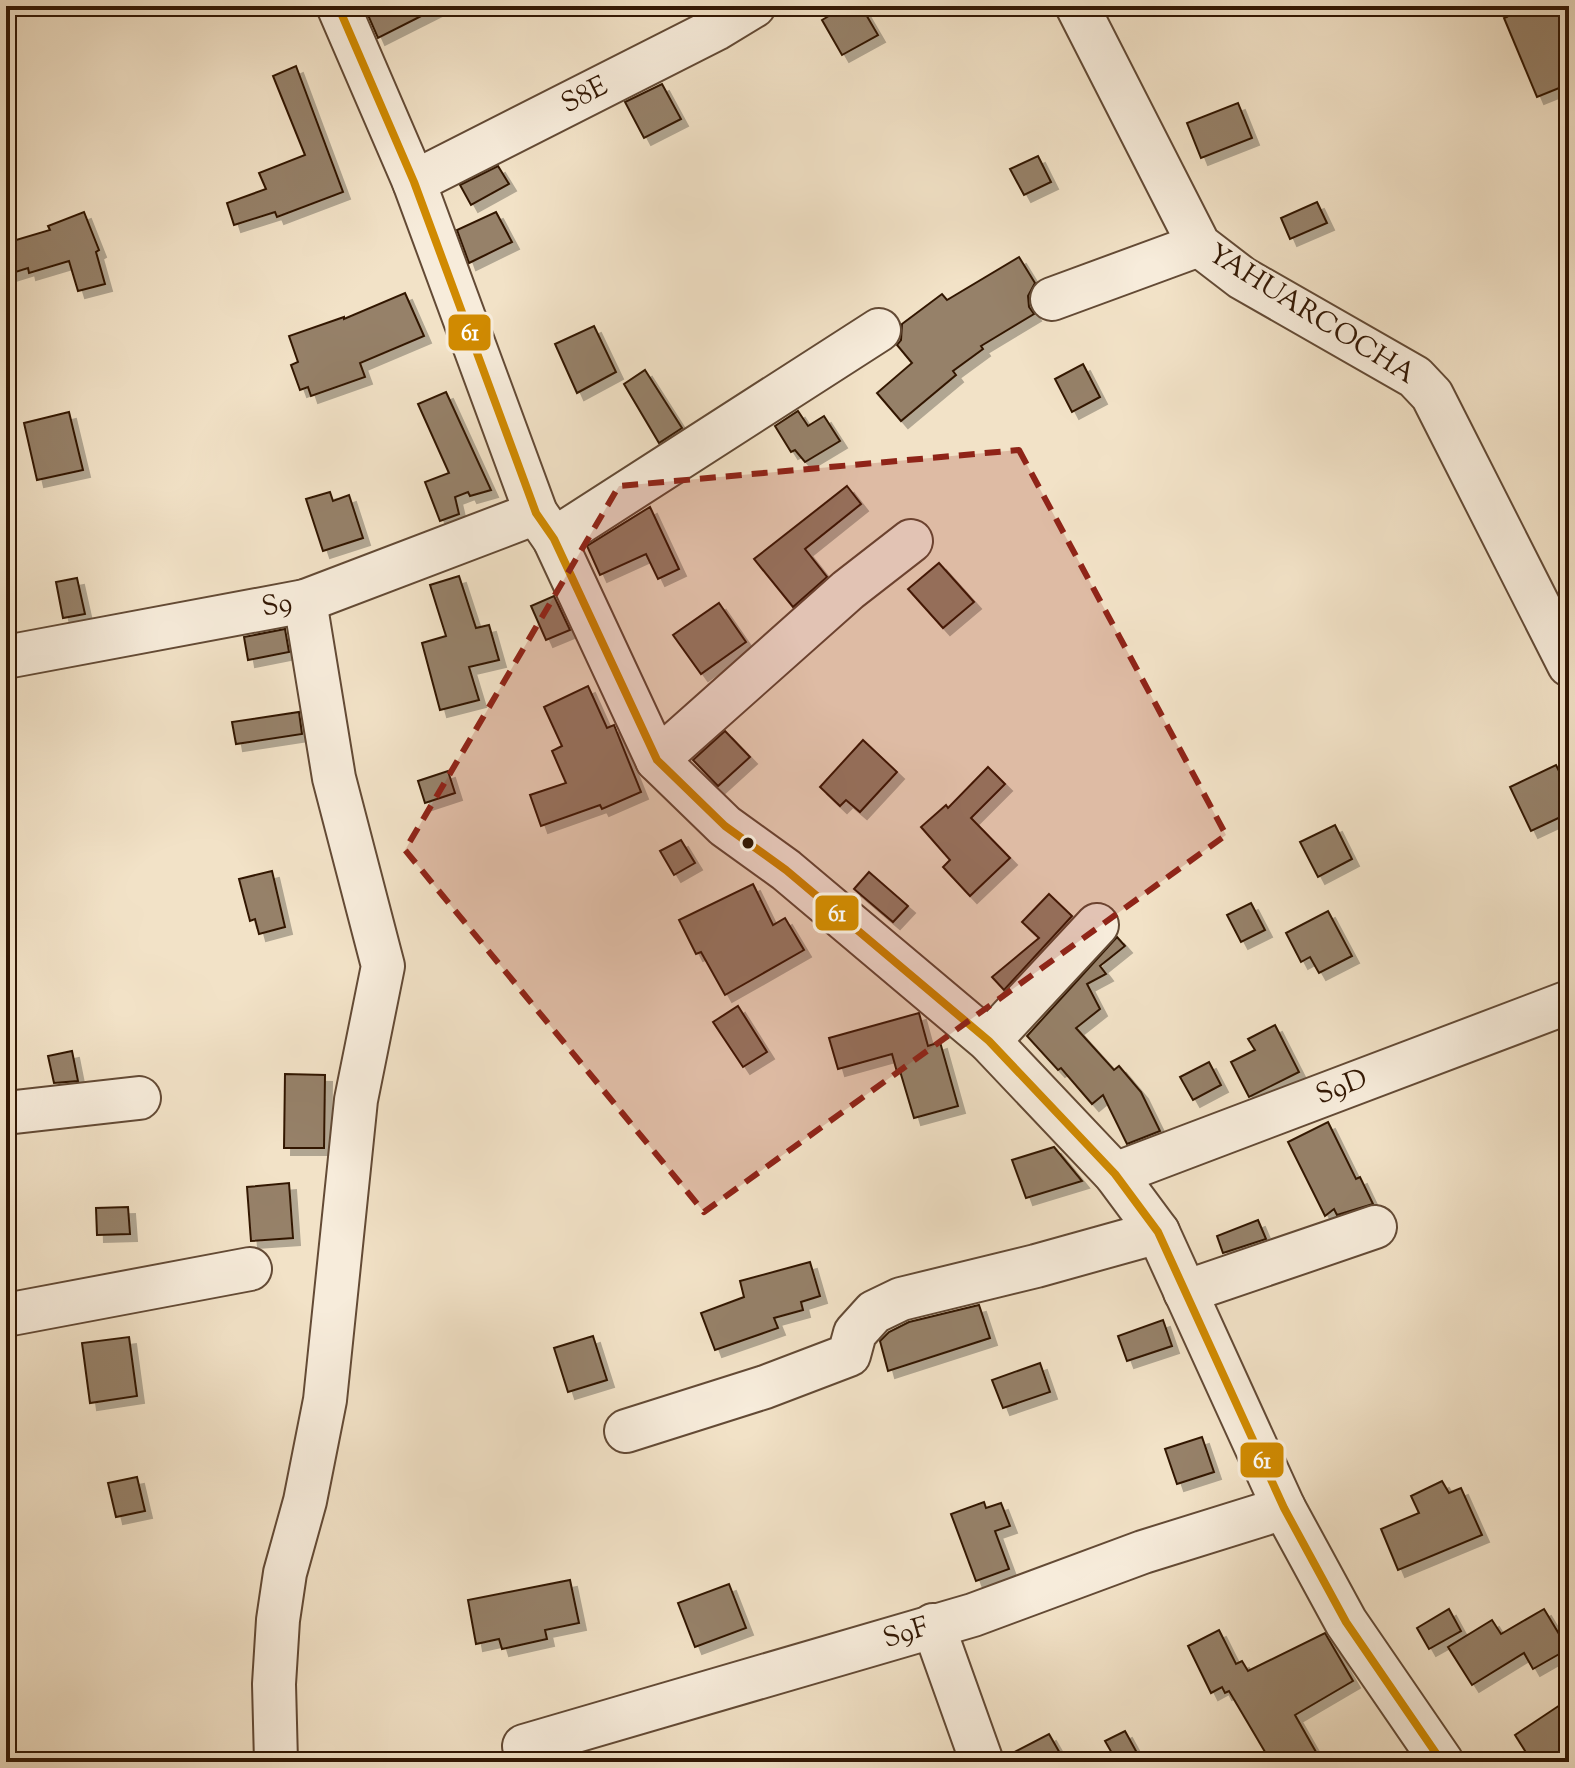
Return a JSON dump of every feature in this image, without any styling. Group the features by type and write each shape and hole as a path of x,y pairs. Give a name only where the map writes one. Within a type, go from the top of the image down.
{"street":[{"path":"338,6 414,182 545,526 657,760 725,826 786,870 989,1041 1115,1174 1158,1232 1284,1508 1346,1622 1425,1756"},
{"name":"S8E","path":"414,182 716,29 754,6"},
{"name":"YAHUARCOCHA","path":"1077,6 1199,245 1242,278 1415,377 1432,395 1569,665"},
{"path":"1052,299 1199,245"},
{"name":"S9","path":"6,657 305,601 545,526 879,330"},
{"path":"657,760 848,590 911,541"},
{"path":"276,1762 274,1684 278,1620 285,1573 305,1501 325,1400 356,1100 383,966 334,778 305,601"},
{"path":"989,1041 1097,925"},
{"name":"S9D","path":"1115,1174 1569,1002"},
{"path":"6,1113 139,1098"},
{"path":"1185,1292 1375,1227"},
{"path":"626,1431 765,1387 849,1355 855,1333 874,1312 901,1299 1158,1232"},
{"path":"6,1315 250,1269"},
{"name":"S9F","path":"524,1746 973,1615 1143,1552 1284,1508"},
{"path":"933,1625 982,1762"}],"highlighted area":[{"path":"1019,450 1226,835 704,1212 405,850 619,486"}],"building":[{"path":"364,6 441,6 378,38"},
{"path":"846,6 861,6 878,35 842,55 822,20"},
{"path":"1503,6 1569,6 1569,84 1537,97 1504,18 1507,17"},
{"path":"296,66 343,192 277,217 275,212 234,225 227,203 266,189 259,173 305,155 273,76"},
{"path":"662,84 681,119 644,138 625,102"},
{"path":"1238,103 1252,138 1201,158 1187,123"},
{"path":"1038,156 1051,182 1024,195 1010,169"},
{"path":"498,166 509,184 471,205 460,185"},
{"path":"1317,202 1327,223 1290,239 1281,218"},
{"path":"84,212 99,250 96,252 105,284 78,291 69,261 29,273 28,268 6,275 6,243 50,230 48,226"},
{"path":"496,212 512,242 469,263 457,230"},
{"path":"1019,257 1035,283 1028,296 1029,307 1034,314 981,346 983,349 953,371 956,375 901,421 877,393 912,363 897,345 901,340 902,324 942,294 947,300"},
{"path":"405,293 424,336 360,363 365,377 311,396 308,387 300,390 291,365 298,362 289,336 344,319"},
{"path":"594,326 616,372 577,393 555,344"},
{"path":"1083,364 1100,397 1072,412 1055,379"},
{"path":"645,370 682,428 659,443 624,384"},
{"path":"446,392 491,490 470,496 468,492 455,497 459,514 440,521 425,482 449,473 418,404"},
{"path":"798,411 808,426 824,416 840,441 805,462 795,450 791,452 775,426"},
{"path":"69,412 83,470 37,480 24,423"},
{"path":"847,486 861,504 805,549 827,577 793,607 754,559"},
{"path":"330,492 333,501 349,495 363,538 323,551 306,499"},
{"path":"650,507 679,569 658,579 646,554 600,575 587,546"},
{"path":"939,563 974,602 943,628 908,589"},
{"path":"459,576 476,628 489,625 499,660 469,667 479,700 440,710 422,643 446,636 430,585"},
{"path":"77,578 85,614 63,618 56,582"},
{"path":"554,596 570,630 546,640 531,606"},
{"path":"719,603 746,642 701,674 673,635"},
{"path":"285,629 289,652 248,660 244,637"},
{"path":"588,686 607,728 614,725 641,792 602,809 600,805 541,826 530,795 566,783 552,751 562,746 544,707"},
{"path":"299,712 302,734 236,744 232,722"},
{"path":"725,731 750,757 718,786 693,760"},
{"path":"863,740 897,772 860,812 846,800 840,806 820,787"},
{"path":"1556,765 1569,791 1569,813 1531,831 1510,787"},
{"path":"988,767 1005,784 971,818 1010,858 970,896 943,867 950,860 921,827 946,805 948,808"},
{"path":"448,771 455,793 425,803 418,781"},
{"path":"1335,825 1352,859 1318,877 1300,842"},
{"path":"681,840 695,863 674,875 660,851"},
{"path":"272,871 285,927 259,934 255,919 250,921 239,879"},
{"path":"869,872 908,906 893,922 854,889"},
{"path":"753,884 773,925 785,918 804,950 725,995 701,952 696,954 679,920"},
{"path":"1049,894 1072,916 1004,990 992,977 1039,938 1022,922"},
{"path":"1251,903 1265,930 1241,942 1227,915"},
{"path":"1328,911 1352,956 1319,973 1310,957 1301,962 1286,933"},
{"path":"1117,937 1125,946 1100,966 1106,974 1087,984 1100,1009 1076,1028 1114,1070 1119,1066 1141,1092 1160,1131 1127,1144 1103,1095 1092,1104 1061,1068 1058,1070 1027,1036"},
{"path":"738,1006 767,1052 743,1067 713,1022"},
{"path":"919,1013 928,1046 940,1042 958,1106 914,1118 892,1054 838,1069 829,1038"},
{"path":"1275,1025 1299,1072 1249,1097 1231,1062 1255,1050 1248,1039"},
{"path":"72,1051 78,1081 54,1083 48,1056"},
{"path":"1209,1062 1221,1085 1193,1100 1180,1077"},
{"path":"285,1074 325,1075 324,1148 284,1148"},
{"path":"1328,1122 1356,1179 1360,1177 1373,1204 1337,1215 1334,1209 1325,1216 1288,1142"},
{"path":"1054,1147 1082,1181 1026,1198 1012,1160"},
{"path":"289,1183 293,1238 251,1241 247,1187"},
{"path":"128,1207 130,1234 97,1235 96,1208"},
{"path":"1258,1220 1266,1239 1223,1253 1217,1236"},
{"path":"810,1262 820,1296 801,1302 803,1310 774,1318 778,1328 715,1350 701,1313 744,1297 740,1281"},
{"path":"979,1305 990,1338 888,1371 880,1341 889,1332 909,1322"},
{"path":"1163,1320 1172,1346 1127,1361 1118,1336"},
{"path":"593,1336 607,1380 568,1392 554,1348"},
{"path":"129,1337 137,1396 90,1403 82,1343"},
{"path":"1040,1363 1050,1392 1003,1408 992,1380"},
{"path":"1202,1437 1214,1472 1177,1484 1165,1449"},
{"path":"137,1477 145,1511 116,1517 108,1483"},
{"path":"1442,1481 1449,1493 1461,1488 1482,1535 1398,1570 1381,1529 1419,1513 1411,1496"},
{"path":"984,1502 986,1508 1001,1503 1010,1526 995,1531 1009,1569 976,1581 951,1514"},
{"path":"570,1580 579,1623 545,1630 547,1639 502,1649 499,1639 476,1644 468,1600"},
{"path":"729,1584 746,1628 695,1647 678,1603"},
{"path":"1449,1609 1461,1631 1429,1649 1417,1628"},
{"path":"1544,1609 1568,1649 1533,1669 1524,1653 1472,1685 1448,1647 1492,1620 1501,1634"},
{"path":"1219,1630 1236,1664 1242,1661 1248,1671 1325,1633 1353,1681 1295,1715 1316,1752 1299,1762 1271,1762 1229,1691 1225,1693 1222,1687 1211,1693 1188,1646"},
{"path":"1569,1699 1569,1750 1550,1762 1532,1762 1515,1735"},
{"path":"1125,1731 1142,1762 1117,1762 1105,1741"},
{"path":"1049,1734 1065,1762 1005,1762 1005,1757"}],"transit line":[{"name":"61","path":"338,6 414,182 536,513 554,539 657,760 725,826 786,870 989,1041 1115,1174 1158,1232 1284,1508 1346,1622 1442,1762"}]}
